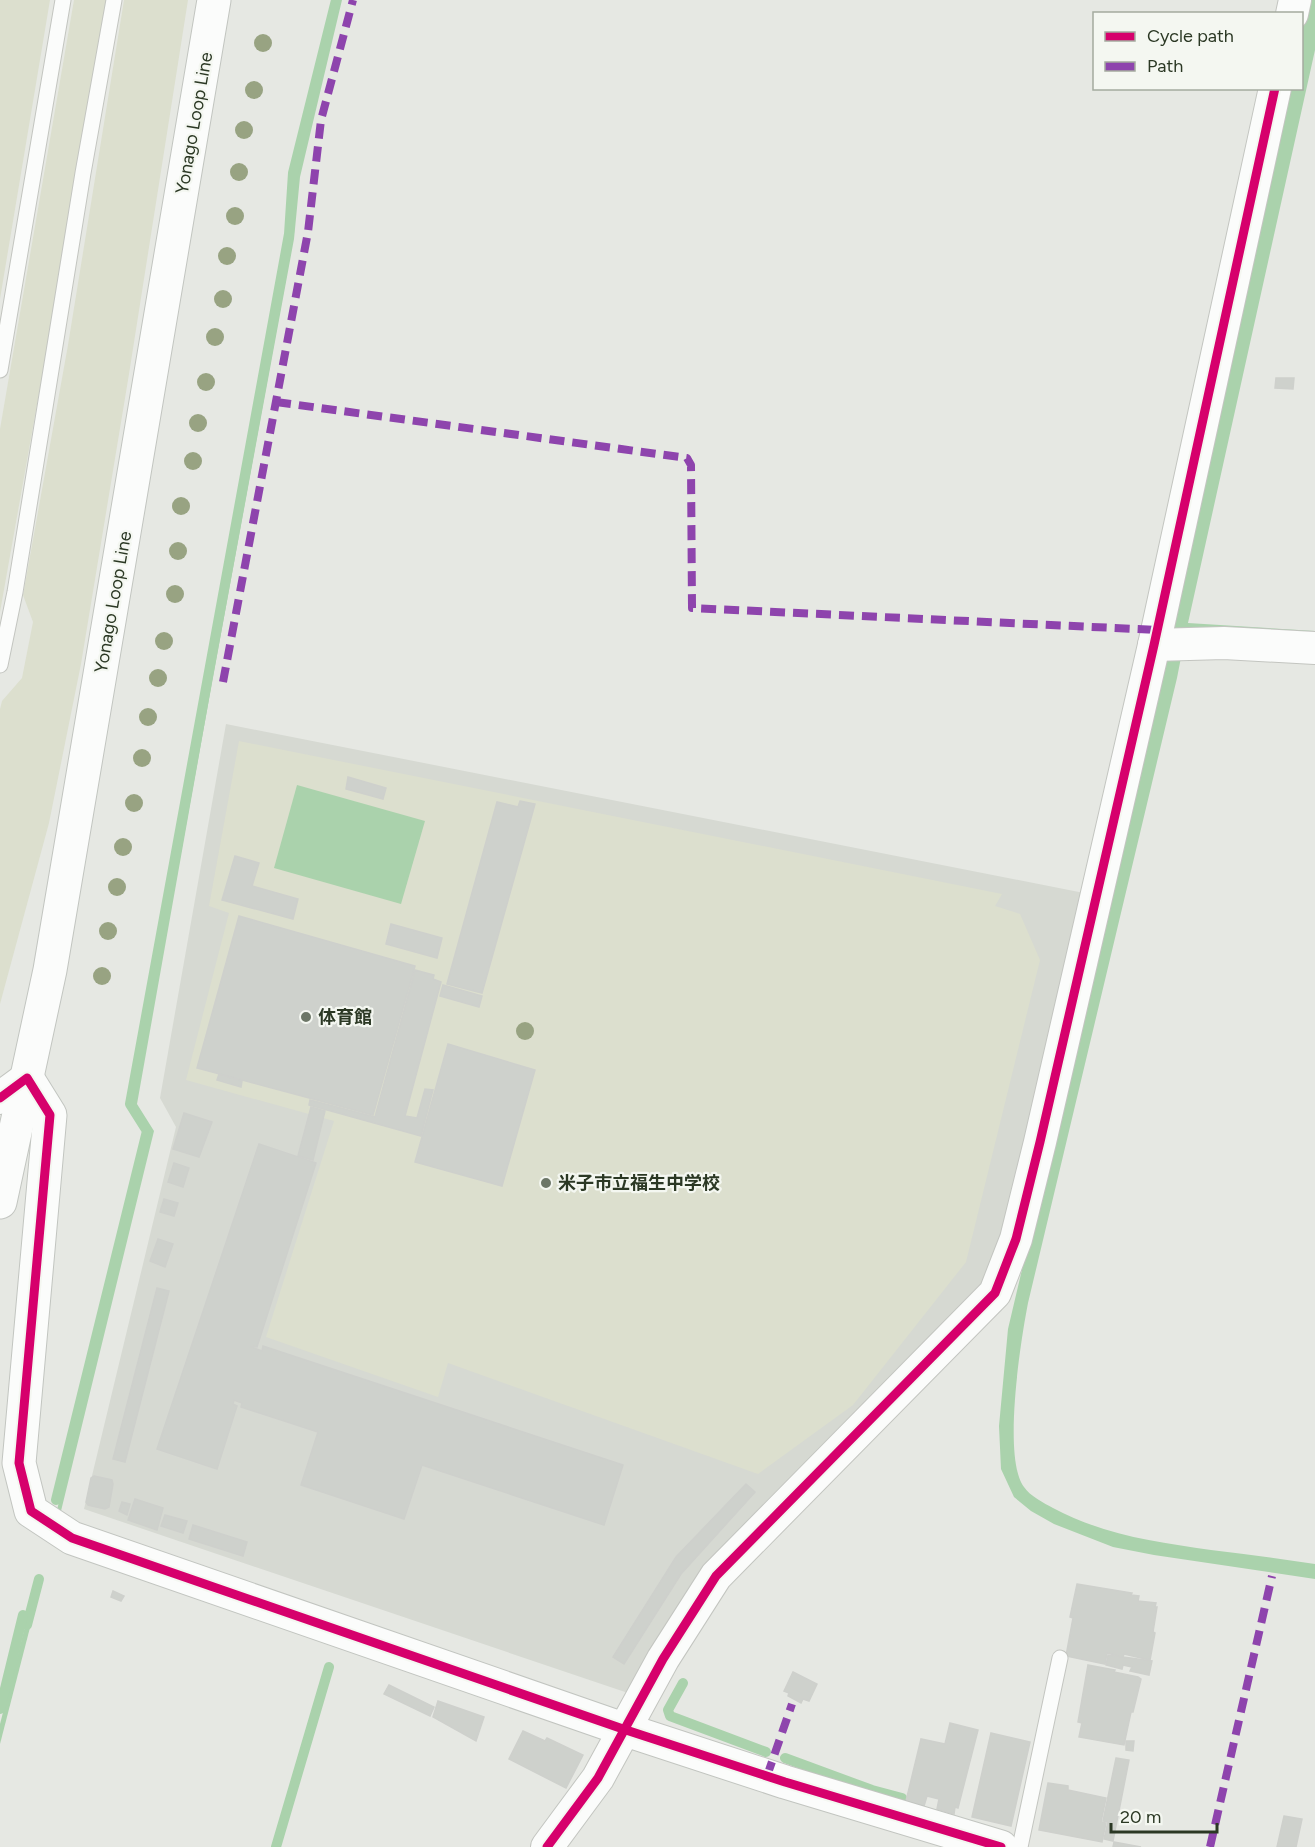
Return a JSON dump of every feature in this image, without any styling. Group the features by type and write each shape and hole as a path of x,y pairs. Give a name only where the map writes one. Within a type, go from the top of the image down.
{"street":[{"name":"Yonago Loop Line","path":"0,1202 50,970 214,0"},
{"path":"547,1847 598,1778 663,1659 717,1576 995,1293 1016,1239 1040,1142 1154,645 1275,90"},
{"path":"1154,645 1191,643 1315,648"},
{"path":"0,1098 27,1078 50,1115 19,1463 31,1511 72,1538 623,1729 990,1846"}],"lane":[{"path":"0,370 63,0"},
{"path":"0,665 15,592 81,185 114,0"},
{"path":"1020,1847 1060,1658"}],"shaded area":[{"path":"0,0 50,0 0,299"},
{"path":"74,0 106,0 79,169 0,612 0,429"},
{"path":"124,0 188,0 81,664 49,823 0,1004 0,709 2,701 22,678 33,622 23,595 68,345"},
{"path":"339,0 342,0 300,177 294,239 137,1104 154,1131 61,1511 57,1510 150,1130 133,1104 291,237 297,174"},
{"path":"1307,0 1315,0 1315,50 1188,623 1315,631 1315,638 1186,632 1028,1303 1015,1398 1014,1451 1024,1487 1033,1496 1072,1517 1111,1531 1150,1540 1315,1564 1315,1579 1113,1547 1054,1524 1031,1511 1014,1497 1001,1469 999,1426 1008,1329 1062,1100 1288,90 1303,90 1303,20"},
{"path":"226,724 1084,893 1008,1219 985,1283 869,1416 757,1512 691,1585 631,1694 84,1509 176,1127 160,1098"},
{"path":"239,741 1002,894 995,906 1020,914 1040,960 966,1262 853,1405 758,1474 448,1363 438,1397 266,1337 334,1121 186,1080 229,913 209,906"},
{"path":"297,785 425,821 401,904 274,868"},
{"path":"29,1611 34,1612 0,1744 0,1724"}],"building":[{"path":"1276,378 1294,378 1293,389 1275,388"},
{"path":"348,777 386,788 383,799 346,789"},
{"path":"520,801 535,804 482,993 447,984 497,802 518,807"},
{"path":"235,856 259,863 252,886 298,899 293,919 222,900"},
{"name":"体育館","path":"239,916 415,966 373,1115 197,1068"},
{"path":"391,924 442,938 437,958 386,944"},
{"path":"415,970 434,975 433,979 441,982 405,1116 417,1118 425,1089 433,1090 421,1136 309,1105 310,1100 375,1117"},
{"path":"443,985 482,996 479,1007 440,996"},
{"path":"448,1044 535,1070 502,1186 415,1162"},
{"path":"219,1074 242,1081 241,1087 217,1080"},
{"path":"311,1107 325,1111 313,1160 298,1156"},
{"path":"184,1113 212,1122 199,1157 173,1149"},
{"path":"259,1144 316,1163 257,1347 251,1347 262,1351 263,1346 623,1465 604,1525 422,1465 404,1519 301,1485 318,1432 241,1407 242,1403 234,1400 233,1404 237,1406 217,1469 157,1449"},
{"path":"174,1163 189,1168 183,1187 168,1182"},
{"path":"164,1199 178,1203 174,1216 160,1212"},
{"path":"158,1239 173,1244 165,1267 150,1261"},
{"path":"157,1288 169,1291 125,1462 113,1459"},
{"path":"94,1476 112,1480 109,1507 105,1509 88,1505 86,1502 91,1478"},
{"path":"746,1484 755,1492 681,1574 624,1664 613,1657 676,1557"},
{"path":"135,1499 163,1508 157,1530 128,1520"},
{"path":"122,1502 130,1504 127,1515 119,1511"},
{"path":"165,1515 187,1521 183,1533 161,1526"},
{"path":"193,1525 247,1542 243,1556 189,1539"},
{"path":"1077,1584 1132,1593 1131,1595 1139,1596 1138,1601 1156,1603 1153,1632 1155,1633 1150,1660 1107,1653 1105,1664 1066,1656 1073,1618 1070,1617"},
{"path":"113,1591 124,1596 121,1601 111,1597"},
{"path":"1108,1655 1152,1661 1149,1675 1130,1671 1132,1667 1123,1665 1122,1669 1106,1665"},
{"path":"1088,1665 1115,1670 1114,1672 1141,1679 1124,1745 1079,1737 1082,1723 1078,1722"},
{"path":"793,1672 817,1684 809,1701 803,1699 801,1703 784,1691"},
{"path":"389,1685 434,1707 430,1716 384,1694"},
{"path":"438,1701 484,1717 476,1741 433,1717"},
{"path":"950,1723 978,1730 958,1808 955,1807 954,1814 937,1809 939,1799 927,1796 924,1806 906,1801 921,1739 945,1744"},
{"path":"523,1731 545,1741 547,1738 583,1755 566,1788 509,1759"},
{"path":"991,1733 1030,1742 1011,1826 972,1817"},
{"path":"1126,1741 1134,1741 1133,1751 1126,1750"},
{"path":"1116,1758 1129,1760 1113,1841 1104,1839 1108,1822 1103,1821"},
{"path":"1048,1783 1068,1786 1068,1790 1106,1798 1101,1822 1106,1823 1102,1842 1039,1830"},
{"path":"1284,1816 1302,1819 1296,1847 1277,1847"},
{"path":"1114,1842 1141,1847 1113,1847"}],"waterway":[{"path":"56,1500 147,1131 130,1104 289,234 293,173 336,0"},
{"path":"27,1625 39,1579"},
{"path":"0,1709 23,1615"},
{"path":"276,1847 329,1667"},
{"path":"683,1683 668,1710 670,1716 766,1752"},
{"path":"785,1758 872,1790 902,1798"}],"marked path":[{"path":"223,682 308,232 321,120 353,0"},
{"path":"276,402 687,458 691,465 692,608 1157,630"},
{"path":"1210,1847 1272,1576"},
{"path":"767,1776 792,1704"}],"cycle path":[{"path":"547,1847 598,1778 663,1659 716,1576 995,1293 1016,1239 1040,1142 1154,645 1275,90"},
{"path":"0,1098 27,1078 50,1115 19,1463 31,1511 72,1538 623,1729 785,1782 1001,1847"}],"place":[{"name":"体育館","path":"306,1017"},
{"name":"米子市立福生中学校","path":"546,1183"}]}
